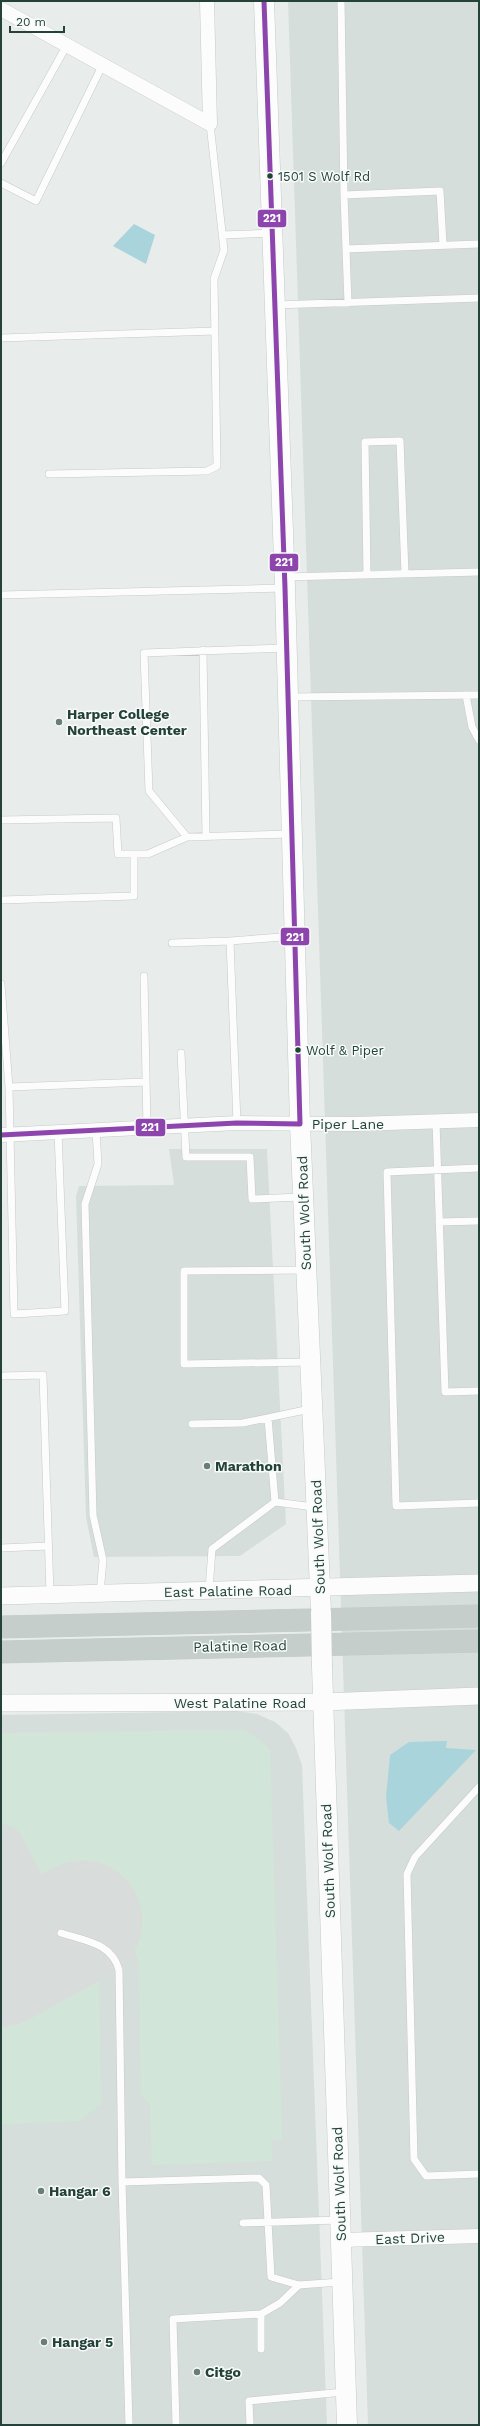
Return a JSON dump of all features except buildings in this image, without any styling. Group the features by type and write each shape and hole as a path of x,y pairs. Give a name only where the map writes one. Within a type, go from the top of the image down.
{"highway":[{"name":"Palatine Road","path":"1,1627 479,1616"},
{"name":"Palatine Road","path":"1,1652 479,1641"}],"main road":[{"name":"South Wolf Road","path":"264,1 285,583 300,1124 320,1589 347,2425"}],"street":[{"path":"207,1 210,124"},
{"path":"1,9 210,124"},
{"name":"Piper Lane","path":"5,1135 237,1123 300,1124 479,1120"},
{"name":"East Palatine Road","path":"1,1596 320,1589 479,1583"},
{"name":"West Palatine Road","path":"1,1704 323,1702 479,1696"},
{"name":"East Drive","path":"341,2240 479,2236"}],"lane":[{"path":"341,1 344,195 348,303"},
{"path":"1,163 67,45"},
{"path":"1,183 36,201 103,64"},
{"path":"49,474 207,471 217,466 214,279 224,250 210,124"},
{"path":"344,195 440,191 443,245"},
{"path":"222,235 272,233"},
{"path":"346,249 479,244"},
{"path":"275,305 479,298"},
{"path":"1,338 215,331"},
{"path":"368,575 365,442 400,440 405,574"},
{"path":"1,595 285,583 368,575 479,572"},
{"path":"187,837 149,791 144,652 287,648"},
{"path":"203,650 206,836"},
{"path":"466,695 472,727 479,740"},
{"path":"288,698 479,695"},
{"path":"1,820 116,818 118,854 148,854 187,837 292,834"},
{"path":"1,900 134,896 134,854"},
{"path":"172,943 230,941 295,935"},
{"path":"230,941 237,1123"},
{"path":"144,976 147,1128"},
{"path":"1,984 9,1087 5,1135 14,1314 65,1311 58,1132"},
{"path":"181,1053 186,1157 250,1157 252,1199 303,1197"},
{"path":"9,1087 146,1082"},
{"path":"436,1122 444,1392 479,1391"},
{"path":"96,1130 98,1164 85,1204 94,1515 104,1560 100,1593"},
{"path":"479,1168 387,1172 396,1506 479,1503"},
{"path":"439,1222 479,1221"},
{"path":"306,1270 184,1271 184,1364 310,1362"},
{"path":"1,1376 43,1375 50,1594"},
{"path":"192,1424 243,1423 312,1408"},
{"path":"268,1418 275,1502"},
{"path":"208,1591 212,1549 275,1502 317,1508"},
{"path":"1,1548 48,1546"},
{"path":"477,1790 415,1857 407,1874 414,2159 426,2176 479,2174"},
{"path":"61,1933 105,1948 113,1953 119,1970 122,2182 129,2425"},
{"path":"122,2182 259,2178 266,2185 271,2277 299,2285 343,2282"},
{"path":"243,2223 340,2220"},
{"path":"176,2425 173,2319 261,2314 280,2303 299,2285"},
{"path":"261,2314 261,2349"},
{"path":"250,2425 249,2401 346,2392"}],"shaded area":[{"path":"288,1 479,1 479,2425 368,2425"},
{"path":"169,1149 267,1149 286,1524 240,1556 94,1557 86,1517 76,1196 79,1186 174,1185"},
{"path":"236,1711 257,1714 275,1722 288,1733 296,1748 302,1765 327,2425 1,2425 1,1715"}],"green space":[{"path":"245,1730 270,1749 282,2139 271,2140 272,2161 152,2165 150,2104 141,2094 139,1963 136,1954 128,1938 116,1927 100,1921 68,1921 62,1919 53,1912 1,1820 1,1733"},
{"path":"1,1878 4,1884 6,1903 5,1916 1,1928"},
{"path":"71,1958 85,1964 94,1974 99,1983 101,2104 79,2121 1,2124 1,1989 52,1960"}],"water":[{"path":"134,224 155,235 146,264 113,246"},
{"path":"447,1741 446,1748 476,1750 399,1831 389,1823 386,1797 390,1755 409,1742"}],"taxiway":[{"path":"1,1848 23,1892 27,1917 26,1928 21,1940 3,1965"}],"runway":[{"path":"1,1966 82,1921"}],"transit line":[{"name":"221","path":"264,1 285,588 300,1124"},
{"name":"221","path":"1,1135 237,1123 300,1124"}],"place":[{"name":"1501 S Wolf Rd","path":"270,176"},
{"name":"Harper College Northeast Center","path":"59,722"},
{"name":"Wolf & Piper","path":"298,1050"},
{"name":"Marathon","path":"207,1466"},
{"name":"Hangar 6","path":"41,2191"},
{"name":"Hangar 5","path":"44,2342"},
{"name":"Citgo","path":"197,2372"}]}
